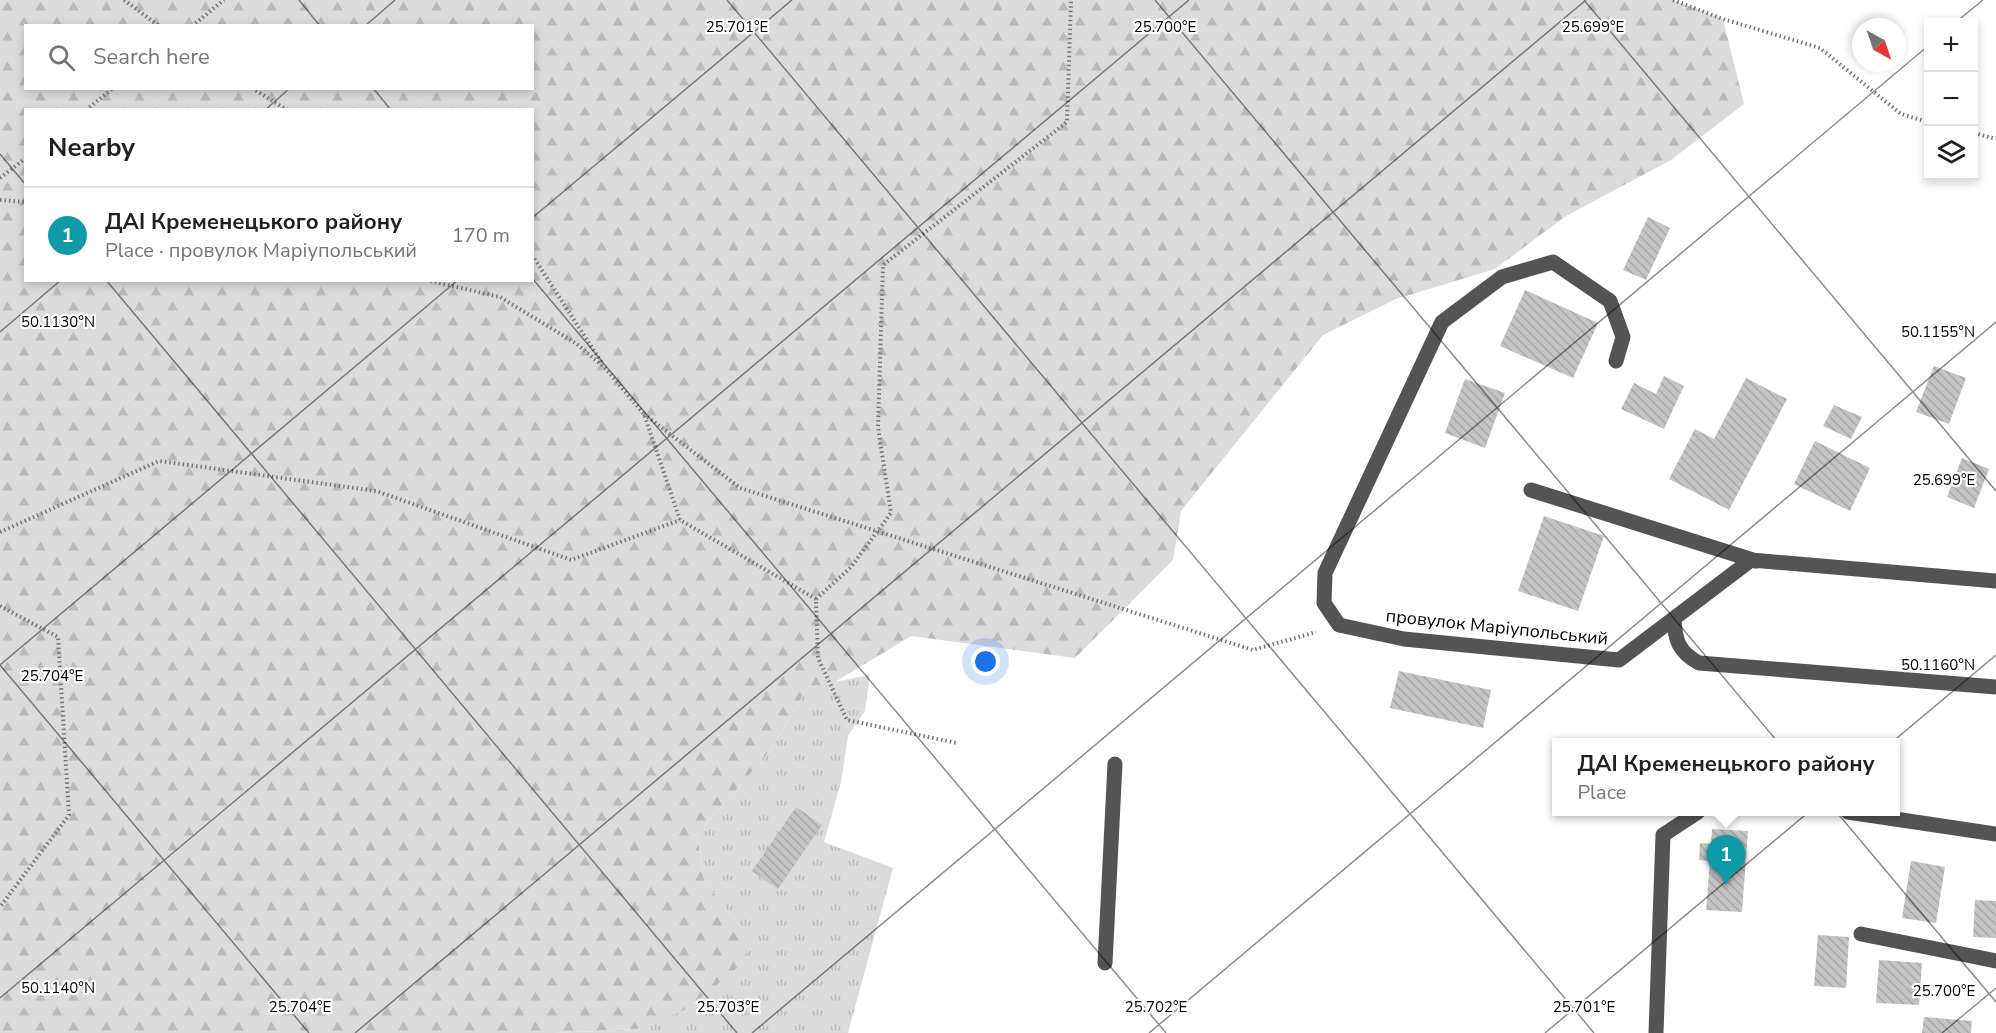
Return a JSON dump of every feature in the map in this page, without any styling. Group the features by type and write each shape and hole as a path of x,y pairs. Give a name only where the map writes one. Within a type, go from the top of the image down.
{"street":[{"path":"1339,625 1323,603 1325,573 1442,322 1502,277 1553,262 1610,302 1623,337 1616,361"},
{"path":"1531,490 1756,561 1996,580"},
{"name":"провулок Маріупольський","path":"1339,625 1404,639 1619,660 1751,560 1756,561"},
{"path":"1674,618 1675,642 1686,656 1699,663 1996,687"},
{"path":"1105,963 1115,764"},
{"path":"1656,1033 1663,835 1692,816"},
{"path":"1875,816 1996,834"},
{"path":"1862,934 1996,961"}],"path":[{"path":"124,0 156,24"},
{"path":"194,24 224,0"},
{"path":"957,743 847,720 818,658 816,599 850,567 891,513 878,428 883,265 1067,122 1071,0"},
{"path":"1673,0 1723,19 1820,48 1900,114 1924,121"},
{"path":"88,108 111,90"},
{"path":"255,90 284,108"},
{"path":"1978,134 1996,139"},
{"path":"0,178 24,160"},
{"path":"0,200 24,202"},
{"path":"534,258 605,368 644,414 740,488 1252,650 1339,625"},
{"path":"435,282 500,297 577,344 605,368"},
{"path":"644,414 680,520 816,599"},
{"path":"0,532 159,461 376,491 572,560 680,520"},
{"path":"0,606 58,637 69,815 0,907"}],"green space":[{"path":"0,0 1673,0 1723,19 1744,104 1671,160 1566,216 1495,269 1396,299 1323,335 1181,511 1173,560 1075,658 911,636 835,682 808,687 770,751 697,834 704,880 740,927 748,959 687,1009 637,1029 554,1033 0,1033"},
{"path":"870,675 865,711 848,736 841,782 824,842 893,868 848,1033 554,1033 637,1029 687,1008 740,927 704,880 697,834 770,751 808,687"}],"building":[{"path":"1648,217 1670,228 1646,280 1623,270"},
{"path":"1525,290 1598,323 1573,378 1500,346"},
{"path":"1934,366 1966,378 1949,424 1916,412"},
{"path":"1664,376 1684,386 1664,429 1621,409 1634,383 1656,394"},
{"path":"1746,378 1787,399 1729,510 1669,479 1695,429 1714,439"},
{"path":"1465,379 1505,393 1485,448 1445,433"},
{"path":"1834,405 1862,417 1851,439 1823,426"},
{"path":"1815,441 1870,468 1850,511 1794,484"},
{"path":"1962,458 1989,469 1974,508 1947,497"},
{"path":"1544,516 1604,536 1578,611 1518,591"},
{"path":"1399,671 1491,690 1483,728 1390,708"},
{"path":"796,807 822,825 778,889 752,871"},
{"path":"1712,829 1748,831 1742,912 1706,910 1710,861 1699,860 1700,843 1711,844"},
{"path":"1911,861 1945,867 1936,923 1902,918"},
{"path":"1975,900 1996,901 1996,938 1973,937"},
{"path":"1818,935 1849,937 1846,988 1814,986"},
{"path":"1879,960 1922,963 1919,1005 1876,1003"},
{"path":"1924,1017 1972,1021 1971,1033 1922,1033"}],"place":[{"name":"ДАІ Кременецького району","path":"1726,885"}]}
